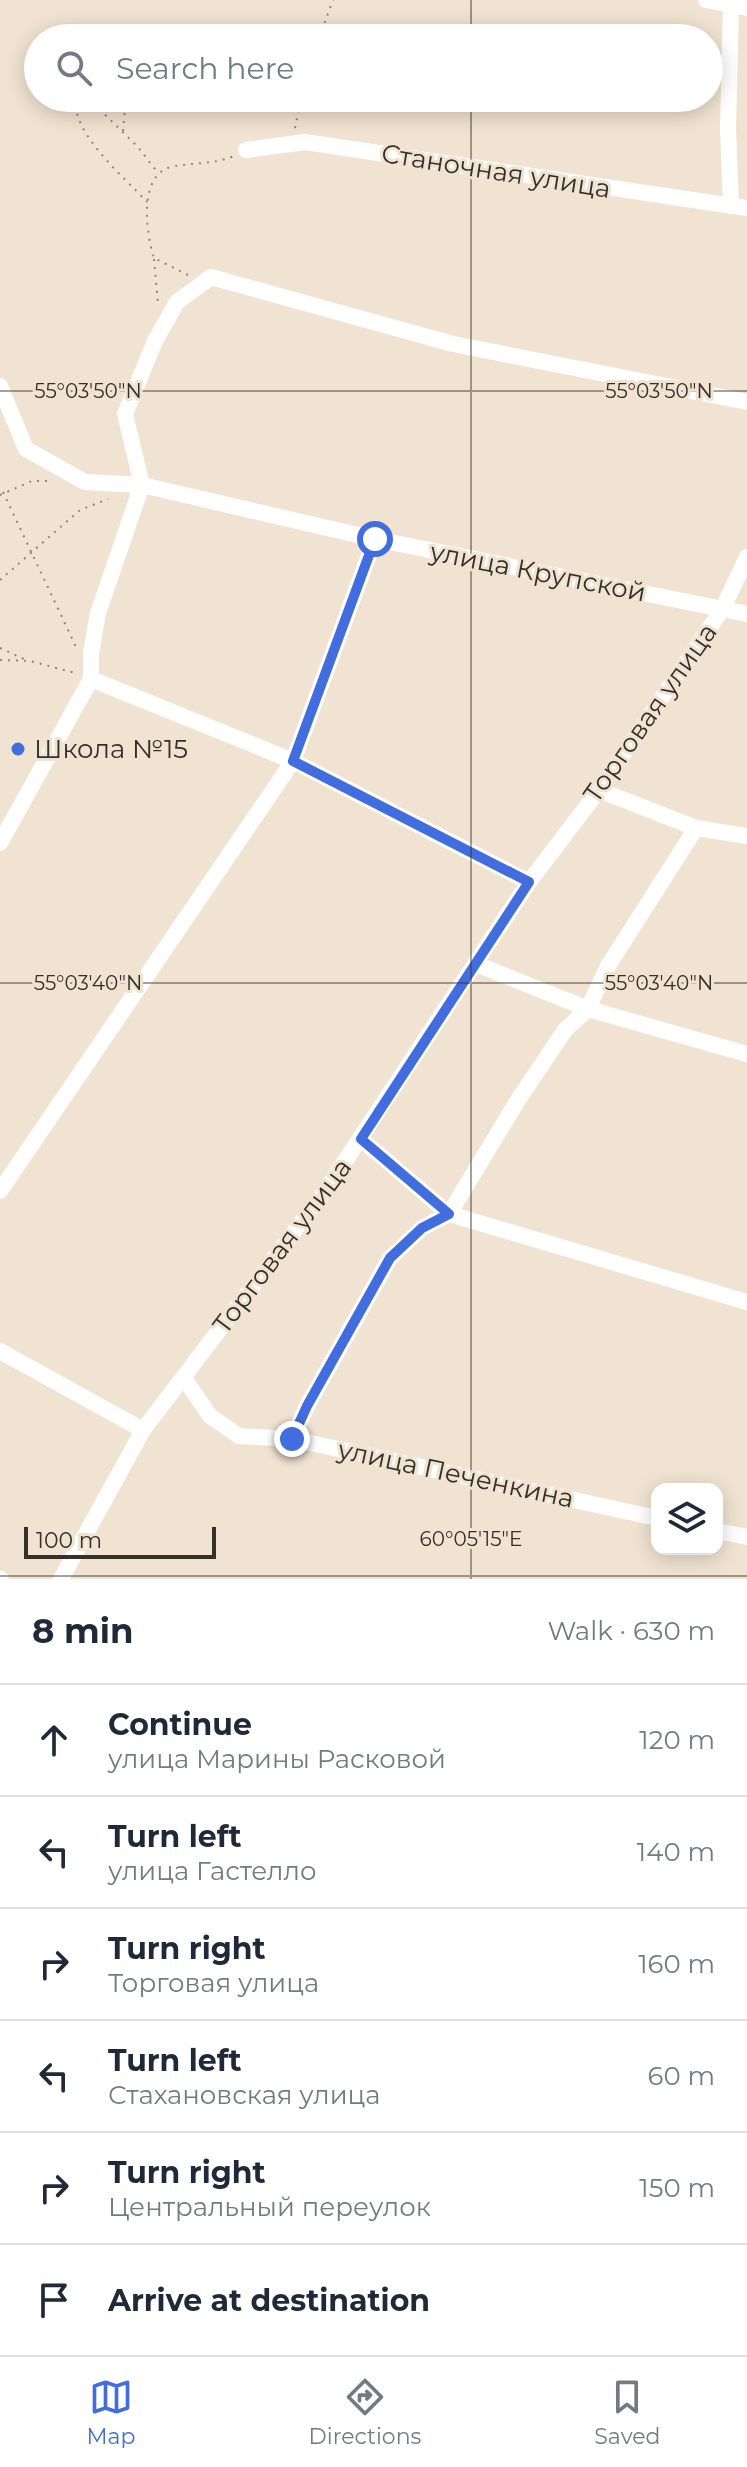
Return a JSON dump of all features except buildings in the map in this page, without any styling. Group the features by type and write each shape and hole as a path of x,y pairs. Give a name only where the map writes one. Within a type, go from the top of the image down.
{"street":[{"path":"706,0 739,6 728,129 739,207"},
{"name":"Станочная улица","path":"246,150 305,142 739,207"},
{"path":"0,843 91,679 91,653 98,613 142,485 125,414 155,341 177,302 211,277 453,344 747,402"},
{"name":"улица Крупской","path":"0,386 26,449 85,482 142,485 375,539 747,614"},
{"path":"0,1191 293,761 375,539"},
{"name":"Торговая улица","path":"61,1579 143,1430 326,1190 529,882 599,790 723,608 747,557"},
{"path":"91,679 293,761 529,882"},
{"path":"599,790 696,828 747,836"},
{"path":"292,1439 307,1406 390,1258 422,1228 449,1214 518,1100 565,1030 588,1009 608,966 696,828"},
{"path":"476,964 588,1009 747,1054"},
{"path":"361,1139 449,1214 747,1302"},
{"path":"0,1351 143,1430"},
{"name":"улица Печенкина","path":"184,1378 210,1416 239,1436 292,1439 651,1517"},
{"path":"723,1532 747,1537"}],"path":[{"path":"324,24 333,0"},
{"path":"75,112 99,152 148,203"},
{"path":"102,112 159,174"},
{"path":"123,132 125,112"},
{"path":"298,112 295,128 305,142"},
{"path":"157,313 154,258 147,237 148,203 154,178 167,168 207,165 246,150"},
{"path":"154,258 192,277 211,277"},
{"path":"59,481 32,481 1,494 78,651"},
{"path":"0,580 80,510 118,495"},
{"path":"0,648 30,661 91,679"},
{"path":"0,660 30,661"}],"place":[{"name":"Школа №15","path":"18,749"}],"route":[{"path":"292,1439 307,1406 390,1258 422,1228 449,1214 361,1139 529,882 293,761 375,539"}]}
